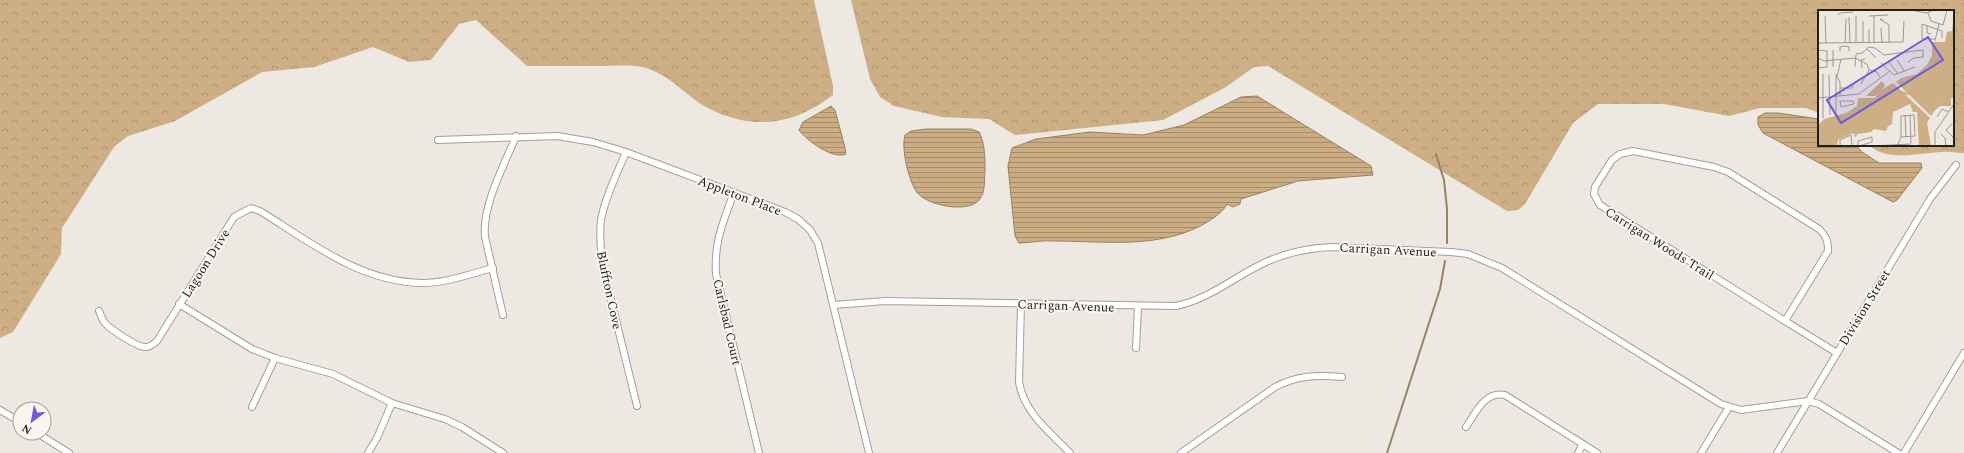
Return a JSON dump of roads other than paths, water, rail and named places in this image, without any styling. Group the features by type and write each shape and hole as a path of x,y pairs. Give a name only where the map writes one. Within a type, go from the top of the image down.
{"street":[{"name":"Appleton Place","path":"438,140 516,136 557,136 593,142 626,152 734,192 785,212 798,219 810,230 818,243 869,453"},
{"path":"503,315 485,237 484,224 487,210 516,136"},
{"name":"Carrigan Woods Trail","path":"1785,321 1828,251 1828,239 1819,229 1728,172 1714,167 1633,151 1620,154 1612,160 1595,187 1594,194 1600,205 1785,321 1837,353"},
{"name":"Bluffton Cove","path":"626,152 607,200 601,220 600,242 602,263 637,406"},
{"name":"Division Street","path":"1777,453 1930,199 1956,165"},
{"name":"Carlsbad Court","path":"734,192 718,236 715,255 716,274 759,453"},
{"name":"Lagoon Drive","path":"493,268 448,280 423,283 381,277 345,264 260,211 251,208 234,217 179,304 238,342 275,358 333,374 392,403 456,424 503,453"},
{"name":"Carrigan Avenue","path":"834,305 885,301 1021,303 1138,307 1176,306 1189,304 1205,297 1266,262 1289,252 1311,248 1340,247 1468,254 1486,260 1502,268 1711,398 1729,407 1746,409 1808,401 1819,404 1898,453"},
{"path":"1021,303 1019,382 1021,392 1032,413 1070,453"},
{"path":"99,312 108,327 139,346 145,348 151,346 156,341 179,304"},
{"path":"1136,348 1138,307"},
{"path":"1904,453 1964,353"},
{"path":"252,407 275,358"},
{"path":"1181,453 1275,387 1288,380 1315,376 1342,377"},
{"path":"1466,428 1484,400 1497,393 1505,395 1597,453"},
{"path":"368,453 377,438 392,403"},
{"path":"1701,453 1729,407"},
{"path":"0,410 12,417"},
{"path":"50,441 69,453"},
{"path":"1578,453 1583,444"}],"waterway":[{"path":"1436,154 1444,180 1447,209 1447,243"},
{"path":"1387,453 1440,289 1445,261"}]}
